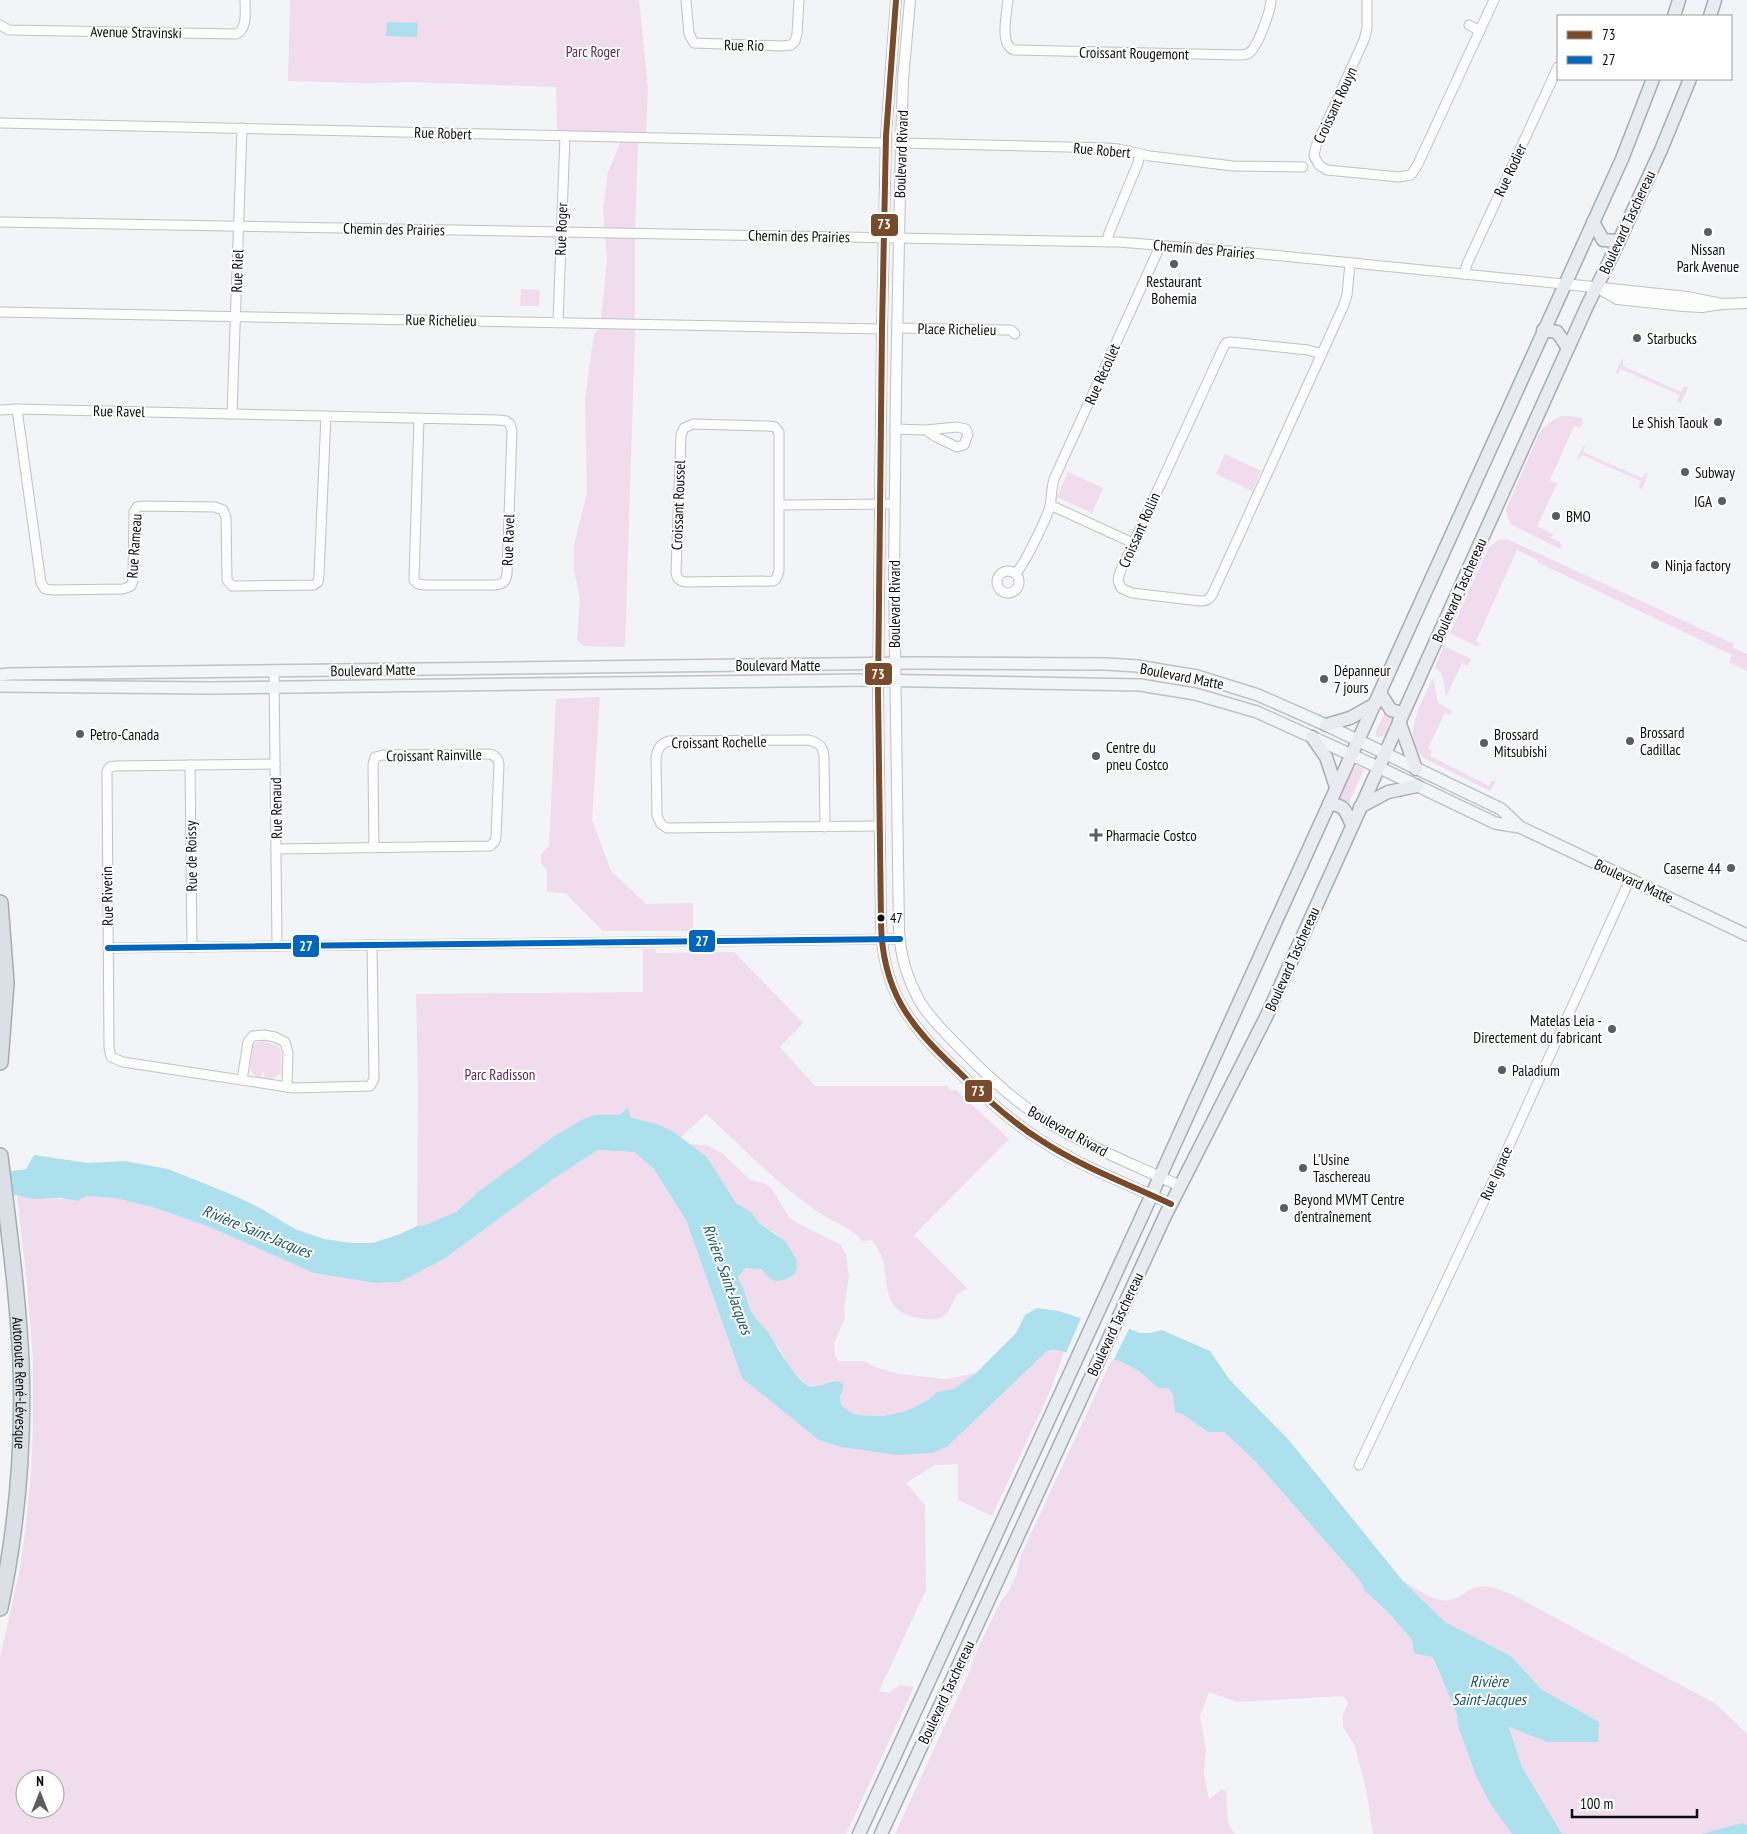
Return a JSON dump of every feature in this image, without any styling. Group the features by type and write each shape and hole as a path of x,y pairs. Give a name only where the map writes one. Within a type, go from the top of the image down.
{"highway":[{"path":"0,903 6,983 0,1062"},
{"name":"Autoroute René-Lévesque","path":"0,1156 18,1312 22,1396 18,1494 0,1608"}],"main road":[{"path":"1674,15 1679,0"},
{"path":"1710,15 1715,0"},
{"name":"Boulevard Taschereau","path":"858,1834 1095,1320 1622,159 1653,80"},
{"name":"Boulevard Taschereau","path":"880,1834 1180,1186 1264,1020 1568,348 1670,130 1690,80"},
{"path":"1593,222 1604,240 1619,241"},
{"path":"1543,330 1557,332 1568,348"},
{"name":"Boulevard Matte","path":"3,673 879,664 1106,664 1148,668 1197,676 1232,686 1326,725 1501,809 1520,827"},
{"name":"Boulevard Matte","path":"0,686 275,688 878,681 1108,683 1159,687 1200,695 1266,716 1495,823 1520,827 1747,935"},
{"path":"1326,725 1350,718 1377,699 1401,717 1416,769"},
{"path":"1312,737 1326,758 1336,787"},
{"path":"1360,807 1388,792 1418,786"},
{"path":"1329,804 1342,807 1352,825"}],"street":[{"name":"Avenue Stravinski","path":"0,25 9,30 236,34 240,33 244,28 245,0"},
{"name":"Rue Rio","path":"686,0 689,34 694,43 785,46 793,43 796,39 800,0"},
{"name":"Boulevard Rivard","path":"896,0 886,142 878,681 881,939 887,971 892,986 907,1015 922,1035 978,1092 1017,1124 1050,1146 1078,1161 1172,1204"},
{"name":"Boulevard Rivard","path":"910,0 903,80 895,429 895,664 900,939 908,977 922,1005 941,1028 990,1078 1025,1107 1055,1127 1094,1147 1180,1186"},
{"name":"Croissant Rougemont","path":"1008,0 1005,42 1014,50 1238,55 1246,54 1252,50 1270,12 1271,0"},
{"name":"Croissant Rouyn","path":"1367,0 1367,29 1364,40 1314,150 1315,160 1327,170 1399,177 1411,175 1417,166 1494,0"},
{"path":"1469,26 1480,31"},
{"name":"Rue Rodier","path":"1464,274 1557,69"},
{"name":"Rue Robert","path":"0,123 886,142"},
{"name":"Rue Riel","path":"232,414 242,128"},
{"name":"Rue Roger","path":"558,322 566,136"},
{"name":"Rue Robert","path":"901,144 1106,148 1242,166 1303,167"},
{"path":"1107,242 1140,154"},
{"name":"Chemin des Prairies","path":"0,222 1107,242 1159,245 1596,287 1617,299 1690,307 1747,304"},
{"name":"Rue Récollet","path":"1016,573 1024,561 1050,505 1050,493 1054,479 1159,245"},
{"name":"Croissant Rollin","path":"1322,354 1308,350 1226,343 1118,576 1119,586 1132,593 1200,601 1208,600 1211,597 1346,302 1350,263"},
{"name":"Rue Richelieu","path":"0,312 882,329"},
{"name":"Place Richelieu","path":"897,328 1011,330 1015,334"},
{"name":"Rue Ravel","path":"0,410 17,409 419,418 506,421 510,424 512,431 507,574 502,584 426,586 418,584 414,580 419,418"},
{"name":"Rue Rameau","path":"17,409 41,583 45,588 54,590 123,589 131,586 133,580 134,512 137,507 143,506 216,507 224,510 226,517 227,580 232,586 314,586 318,582 319,575 326,416"},
{"name":"Croissant Roussel","path":"693,424 768,426 775,428 779,432 780,439 780,505 780,571 776,579 766,582 682,582 678,579 676,571 681,435 686,426 693,424"},
{"path":"895,429 926,430"},
{"path":"780,505 895,504"},
{"path":"1050,505 1133,542"},
{"name":"Rue Renaud","path":"274,671 277,946"},
{"name":"Croissant Rochelle","path":"825,827 824,756 821,746 817,743 808,740 670,741 660,745 656,759 658,816 661,824 666,828 825,827 880,826"},
{"name":"Croissant Rainville","path":"276,849 374,848 490,846 496,837 498,759 487,754 378,756 374,759 373,766 374,848"},
{"name":"Rue Riverin","path":"275,764 116,766 110,767 107,771 109,1047 111,1057 123,1062 287,1087 367,1087 373,1083 372,945"},
{"name":"Rue de Roissy","path":"190,765 192,947"},
{"name":"Rue Ignace","path":"1359,1465 1482,1205 1630,879"},
{"path":"108,948 900,939"},
{"path":"242,1080 248,1042 256,1036 271,1036 283,1041 287,1047 287,1087"}],"green space":[{"name":"Parc Roger","path":"290,0 639,0 648,88 646,133 557,131 556,87 413,82 288,81"},
{"path":"621,141 638,141 635,234 635,332 625,647 584,646 577,640 580,598 574,571 574,545 587,493 585,399 594,334 600,328 604,291 607,258 603,210 608,172"},
{"path":"521,289 540,290 539,306 520,306"},
{"path":"1623,359 1623,366 1681,392 1684,386 1688,388 1681,403 1677,401 1680,395 1621,369 1617,374 1616,372"},
{"path":"1561,416 1582,418 1583,422 1580,428 1574,426 1550,480 1557,484 1537,526 1553,534 1551,538 1559,541 1562,546 1560,549 1512,525 1506,509 1541,430"},
{"path":"1584,445 1583,452 1642,478 1645,473 1648,474 1642,489 1639,487 1641,481 1582,455 1578,460 1577,458"},
{"path":"1225,454 1261,471 1252,491 1216,474"},
{"path":"1068,472 1103,488 1092,513 1057,497"},
{"path":"1507,539 1734,644 1733,648 1747,654 1747,671 1729,662 1732,655 1537,562 1538,560 1517,550 1476,641 1482,645 1476,646 1450,633 1489,547 1499,540"},
{"path":"1444,646 1471,659 1468,666 1462,663 1446,697 1442,674 1435,667"},
{"path":"1433,678 1438,703 1452,711 1450,715 1445,713 1428,748 1432,751 1430,756 1489,786 1492,780 1496,782 1490,791 1427,760 1418,751 1413,731 1415,720"},
{"path":"600,697 592,820 611,871 646,904 693,903 693,931 603,931 565,893 547,892 547,870 541,864 541,854 549,846 556,699"},
{"path":"1385,712 1392,719 1385,735 1379,737 1376,735 1376,731"},
{"path":"1357,766 1362,768 1363,771 1348,805 1346,805 1340,798 1353,769"},
{"name":"Parc Radisson","path":"643,949 655,949 657,953 734,952 803,1023 780,1047 815,1086 948,1086 950,1090 956,1090 1009,1139 914,1235 968,1289 957,1295 945,1315 932,1320 917,1318 898,1310 892,1304 889,1297 882,1258 872,1240 863,1241 851,1231 821,1214 800,1199 772,1176 706,1114 681,1137 667,1130 636,1120 624,1110 621,1115 553,1137 478,1192 456,1212 425,1225 417,1226 418,1086 416,994 643,992"},
{"path":"263,1041 276,1045 281,1050 281,1073 272,1079 264,1078 264,1072 262,1072 261,1078 254,1075 250,1070 253,1046"},
{"path":"690,1144 709,1146 723,1154 750,1180 766,1184 772,1189 789,1217 841,1245 846,1255 849,1276 844,1309 845,1318 834,1343 835,1356 838,1361 864,1361 875,1367 899,1374 946,1379 976,1373 953,1389 937,1392 928,1400 906,1411 883,1416 855,1415 845,1410 841,1405 840,1397 843,1389 834,1380 817,1387 806,1384 790,1367 780,1349 754,1316 738,1277 746,1268 754,1267 765,1274 778,1235 759,1223 751,1212 736,1203 707,1157"},
{"path":"598,1150 634,1152 654,1169 686,1220 742,1378 948,1446 1046,1352 1059,1349 1064,1352 1051,1389 992,1516 958,1500 958,1464 935,1465 906,1483 925,1505 926,1590 879,1691 889,1693 900,1685 914,1687 846,1834 0,1834 0,1658 19,1573 25,1533 31,1475 33,1420 33,1360 17,1195 78,1201 86,1196 115,1198 152,1207 207,1226 314,1273 376,1283 400,1282 444,1259 553,1179"},
{"path":"1112,1359 1131,1366 1156,1385 1168,1388 1173,1395 1176,1412 1208,1432 1224,1432 1255,1461 1361,1582 1364,1590 1431,1657 1457,1715 1458,1726 1476,1776 1491,1805 1512,1834 1373,1834 1366,1789 1355,1746 1343,1727 1343,1714 1348,1703 1343,1696 1237,1702 1209,1692 1200,1716 1206,1749 1204,1775 1209,1799 1222,1789 1226,1792 1228,1822 1234,1834 895,1834 967,1677 977,1650 1001,1601 1009,1591 1017,1573 1021,1555"},
{"path":"1403,1581 1426,1595 1441,1600 1451,1600 1481,1586 1511,1594 1716,1704 1747,1734 1747,1825 1742,1823 1701,1834 1561,1834 1522,1767 1509,1727 1547,1742 1597,1742 1599,1722 1541,1689 1511,1656 1445,1622"}],"water":[{"path":"387,22 418,23 417,37 386,36"},
{"name":"Rivière Saint-Jacques","path":"627,1108 630,1117 659,1125 674,1132 707,1157 736,1203 751,1212 759,1223 786,1242 796,1259 797,1267 795,1274 784,1280 776,1281 769,1278 761,1269 746,1268 738,1277 749,1306 797,1376 812,1387 835,1381 843,1384 840,1397 841,1405 855,1415 883,1416 906,1411 928,1400 937,1392 953,1389 976,1373 1016,1333 1025,1315 1037,1308 1059,1311 1086,1320 1127,1328 1140,1333 1162,1330 1210,1351 1230,1380 1288,1439 1403,1581 1445,1622 1511,1656 1541,1689 1599,1722 1598,1742 1547,1742 1509,1727 1522,1767 1562,1834 1512,1834 1491,1805 1476,1776 1458,1726 1457,1715 1432,1657 1414,1653 1412,1640 1388,1612 1364,1590 1361,1582 1255,1461 1224,1432 1208,1432 1182,1414 1175,1412 1173,1395 1168,1388 1158,1388 1139,1371 1120,1361 1053,1350 1046,1352 948,1446 932,1453 898,1455 841,1447 819,1440 742,1378 686,1220 654,1169 634,1152 598,1150 553,1179 444,1259 400,1282 376,1283 314,1273 207,1226 152,1207 115,1198 86,1196 78,1201 61,1198 32,1199 17,1195 0,1197 0,1173 26,1169 34,1155 88,1163 125,1161 168,1169 233,1195 262,1209 295,1229 324,1239 352,1243 373,1243 456,1212 478,1192 553,1137 594,1115 620,1115"},
{"path":"1742,1823 1747,1825 1747,1834 1701,1834"}],"pier":[{"path":"1081,1318 1130,1327 1113,1361 1066,1353"}],"transit line":[{"name":"73","path":"896,0 886,136 878,691 881,922 887,968 893,987 912,1022 925,1038 998,1109 1019,1126 1057,1150 1089,1167 1171,1204"},
{"name":"27","path":"108,948 900,939"}],"place":[{"name":"Nissan Park Avenue","path":"1708,232"},
{"name":"Restaurant Bohemia","path":"1174,264"},
{"name":"Starbucks","path":"1637,338"},
{"name":"Le Shish Taouk","path":"1718,422"},
{"name":"Subway","path":"1685,472"},
{"name":"IGA","path":"1722,501"},
{"name":"BMO","path":"1556,516"},
{"name":"Ninja factory","path":"1655,565"},
{"name":"Dépanneur 7 jours","path":"1324,679"},
{"name":"Petro-Canada","path":"80,734"},
{"name":"Brossard Cadillac","path":"1630,741"},
{"name":"Brossard Mitsubishi","path":"1484,743"},
{"name":"Centre du pneu Costco","path":"1096,756"},
{"name":"Pharmacie Costco","path":"1096,835"},
{"name":"Caserne 44","path":"1731,868"},
{"name":"47","path":"881,918"},
{"name":"Matelas Leia - Directement du fabricant","path":"1612,1029"},
{"name":"Paladium","path":"1502,1070"},
{"name":"L'Usine Taschereau","path":"1303,1168"},
{"name":"Beyond MVMT Centre d’entraînement","path":"1284,1208"}]}
